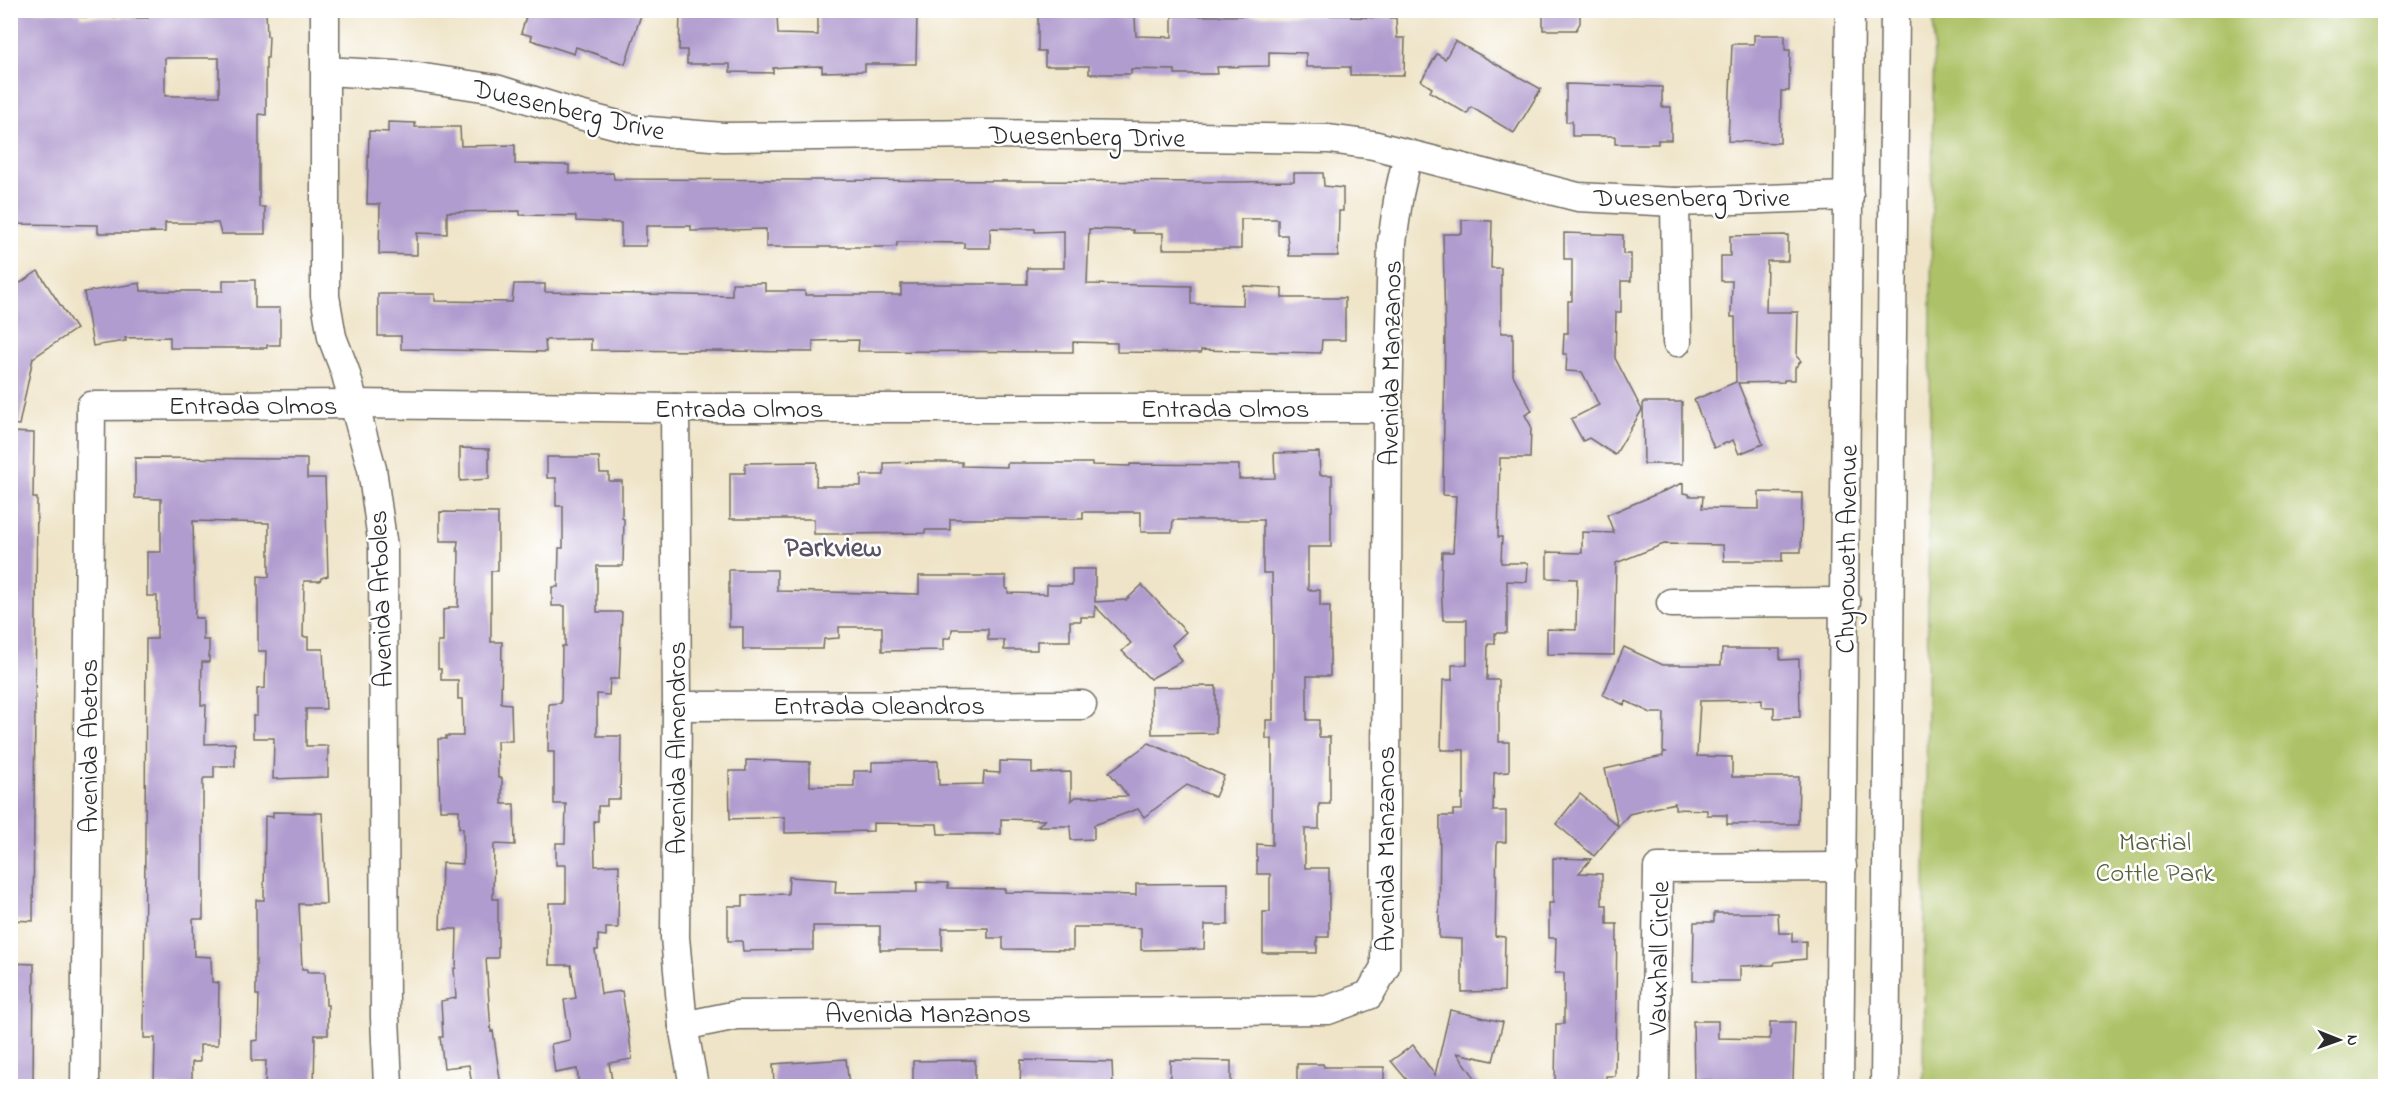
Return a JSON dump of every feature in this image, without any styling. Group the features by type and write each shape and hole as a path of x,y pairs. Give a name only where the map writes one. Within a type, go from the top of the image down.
{"street":[{"name":"Avenida Arboles","path":"325,10 325,296 332,337 345,371 372,469 383,547 385,1017 388,1086"},
{"name":"Chynoweth Avenue","path":"1839,1086 1851,10"},
{"name":"Chynoweth Avenue","path":"1885,1086 1895,10"},
{"name":"Duesenberg Drive","path":"326,70 411,76 496,89 637,130 712,136 985,134 1329,139 1373,145 1475,169 1578,197 1675,202 1849,196"},
{"name":"Avenida Manzanos","path":"683,1026 737,1015 1328,1010 1369,995 1385,967 1388,408 1392,242 1408,154"},
{"path":"1675,202 1677,342"},
{"name":"Entrada Olmos","path":"91,406 353,404 675,408 1388,408"},
{"name":"Avenida Abetos","path":"85,1086 91,406"},
{"name":"Avenida Almendros","path":"675,408 677,706 675,937 683,1026 694,1086"},
{"path":"1671,603 1845,603"},
{"name":"Entrada Oleandros","path":"677,706 1082,705"},
{"name":"Vauxhall Circle","path":"1655,1086 1658,868 1842,867"}],"green space":[{"name":"Martial Cottle Park","path":"1934,11 2385,11 2385,1086 1923,1086"}],"building":[{"path":"10,10 81,13 81,17 148,18 148,10 266,10 267,36 269,36 268,58 266,58 266,115 259,114 259,207 265,207 265,234 221,234 218,223 165,223 165,232 132,233 98,233 98,225 10,224","holes":["165,58 219,58 219,96 165,96"]},
{"path":"528,10 627,10 641,15 625,64 576,47 574,54 531,40 532,36 521,33"},
{"path":"1543,10 1580,10 1580,23 1576,30 1543,30"},
{"path":"680,12 777,15 778,34 818,35 818,14 917,12 916,64 865,64 865,71 822,72 822,66 785,67 773,68 773,73 730,72 730,64 687,64 687,50 679,50"},
{"path":"1038,13 1135,17 1136,36 1172,37 1172,16 1351,15 1351,17 1396,18 1397,38 1405,38 1404,75 1350,75 1350,67 1306,67 1306,53 1269,52 1269,66 1217,67 1218,74 1175,74 1175,70 1131,69 1131,74 1089,74 1089,66 1045,66 1045,51 1038,51"},
{"path":"1754,35 1785,35 1785,50 1790,50 1789,91 1781,91 1780,143 1728,141 1732,44 1754,44"},
{"path":"1455,41 1541,89 1514,133 1471,107 1467,114 1430,92 1432,88 1421,81 1437,54 1445,59"},
{"path":"1566,84 1662,87 1662,107 1671,107 1671,140 1658,140 1658,144 1615,144 1615,136 1572,136 1572,121 1566,122"},
{"path":"388,122 415,123 415,127 460,127 461,146 515,145 515,164 569,165 569,174 613,173 614,179 1236,182 1294,181 1294,173 1323,173 1324,186 1343,188 1343,211 1339,211 1338,256 1289,256 1287,235 1278,235 1278,219 1241,219 1241,249 1163,249 1163,233 1089,229 1087,284 1191,286 1191,304 1243,305 1244,286 1282,288 1282,298 1345,298 1345,340 1322,340 1321,353 1201,350 1201,353 1117,352 1117,343 1073,342 1073,352 858,351 859,340 813,341 813,352 591,350 591,339 545,340 546,352 401,349 401,336 378,336 378,294 435,294 435,301 512,302 514,284 545,284 545,292 732,296 732,283 765,283 765,291 805,291 805,295 901,295 901,284 1027,284 1027,268 1064,268 1064,231 1035,232 1035,229 990,228 990,248 964,248 964,243 897,242 897,246 890,247 766,247 766,229 691,231 691,226 646,226 646,246 621,246 621,223 576,221 576,216 520,215 520,211 447,212 447,234 417,233 417,255 379,254 380,204 367,204 369,131 388,132"},
{"path":"1462,220 1492,221 1491,268 1501,268 1501,333 1513,333 1513,375 1532,411 1525,415 1531,426 1530,458 1500,458 1498,537 1502,537 1501,563 1528,563 1527,582 1507,581 1507,633 1495,633 1495,644 1488,644 1487,680 1499,680 1499,742 1509,742 1509,772 1494,773 1493,811 1506,811 1506,842 1497,842 1495,936 1505,937 1504,991 1462,992 1462,939 1439,938 1440,816 1453,816 1453,810 1462,810 1462,794 1464,794 1464,750 1441,750 1443,680 1452,680 1452,665 1467,665 1467,620 1443,620 1441,583 1442,552 1453,552 1456,496 1443,495 1445,332 1443,234 1462,234"},
{"path":"1564,233 1623,235 1623,254 1631,254 1631,281 1621,281 1621,312 1616,312 1615,358 1642,410 1615,455 1589,438 1583,441 1571,419 1599,405 1582,372 1566,371 1567,354 1563,354 1564,333 1568,333 1568,301 1572,301 1572,259 1564,259"},
{"path":"1788,235 1788,261 1767,261 1766,312 1798,312 1797,357 1801,361 1795,368 1795,380 1738,383 1763,444 1739,454 1733,440 1714,448 1694,400 1736,382 1735,317 1731,317 1732,281 1721,281 1721,256 1730,256 1730,236"},
{"path":"38,271 76,329 33,358 19,425 10,424 10,290"},
{"path":"223,280 255,280 255,308 280,308 280,345 267,345 267,348 170,348 170,337 125,338 126,341 93,346 84,292 140,283 141,291 223,291"},
{"path":"1643,402 1682,402 1682,464 1644,464"},
{"path":"10,432 34,433 33,498 37,498 33,921 10,920"},
{"path":"460,448 489,449 489,479 460,481"},
{"path":"1319,452 1320,475 1332,475 1332,511 1331,547 1308,547 1308,590 1320,590 1320,606 1330,606 1330,676 1307,676 1307,720 1319,720 1319,737 1330,737 1330,804 1319,804 1319,829 1305,829 1305,868 1329,868 1329,937 1317,937 1317,953 1263,953 1263,912 1270,912 1270,874 1257,874 1257,844 1272,845 1272,739 1266,739 1266,720 1273,720 1273,639 1272,573 1263,573 1263,520 1173,520 1172,532 1141,532 1141,512 1083,512 1083,519 950,519 950,530 925,530 925,533 814,534 814,519 730,519 730,473 745,473 745,463 817,462 816,486 861,486 861,475 884,475 884,463 919,462 962,462 962,466 1007,467 1007,463 1092,463 1092,465 1130,466 1130,464 1239,465 1239,479 1275,478 1274,453"},
{"path":"547,457 599,457 600,473 609,473 609,481 622,481 623,566 597,566 597,612 622,612 619,679 610,679 609,695 597,694 597,736 621,736 620,799 607,799 607,806 598,806 598,821 594,821 595,866 619,865 618,928 606,928 606,936 598,935 598,950 595,950 601,994 622,991 629,1035 632,1059 609,1063 613,1086 579,1086 577,1069 555,1073 551,1044 570,1040 564,1000 576,998 571,965 549,965 549,903 566,903 566,865 556,865 556,843 565,843 566,804 554,804 554,752 548,752 549,704 561,703 565,606 552,606 552,587 558,587 559,548 563,548 563,506 556,506 556,478 547,478"},
{"path":"135,458 307,459 307,478 325,478 328,576 321,578 320,581 304,581 303,637 308,637 308,649 323,649 326,709 306,709 306,746 328,746 328,777 273,779 274,738 253,738 253,716 257,716 257,689 265,688 266,651 258,651 258,576 269,577 269,523 193,521 195,618 203,618 203,640 209,640 209,662 202,662 201,705 206,705 205,744 235,743 235,766 214,766 214,778 203,780 203,919 193,919 194,956 211,957 212,982 219,983 218,1045 200,1045 200,1062 192,1062 192,1086 154,1086 155,1038 144,1038 146,639 157,639 157,596 147,596 147,552 161,552 161,499 135,498"},
{"path":"1683,483 1683,493 1689,496 1703,496 1702,508 1759,509 1759,492 1802,493 1801,552 1782,552 1782,561 1724,561 1723,545 1664,544 1616,563 1614,655 1547,654 1547,629 1576,630 1577,579 1547,578 1547,552 1582,553 1582,532 1614,533 1607,515"},
{"path":"440,512 498,513 498,571 491,571 491,642 502,642 501,703 511,704 512,741 497,741 498,778 502,778 502,804 514,804 515,845 494,844 493,899 498,899 498,958 486,958 491,1032 493,1031 501,1086 472,1086 469,1065 444,1068 440,1037 443,1037 441,1001 456,998 454,968 456,968 457,929 440,929 442,863 463,864 463,828 459,828 459,810 440,810 438,739 446,739 446,736 463,736 462,699 458,699 458,680 441,680 441,669 438,669 438,642 443,642 443,610 458,607 459,551 457,551 458,541 440,541"},
{"path":"1072,569 1095,569 1095,602 1126,600 1142,585 1186,632 1172,645 1182,661 1150,679 1122,651 1131,643 1095,606 1095,617 1081,617 1081,621 1070,621 1070,641 1037,641 1037,650 1004,650 1004,640 988,640 988,629 952,629 951,638 944,638 944,650 882,651 882,627 839,627 839,638 824,639 823,649 743,649 743,627 729,627 729,570 777,570 777,591 919,594 919,576 1006,576 1008,593 1047,594 1047,585 1072,585"},
{"path":"1624,647 1663,665 1721,665 1722,649 1780,649 1780,660 1799,659 1800,717 1774,718 1774,707 1762,707 1762,700 1700,701 1697,756 1732,757 1732,777 1799,777 1798,824 1727,824 1727,815 1707,815 1707,810 1675,809 1675,803 1629,814 1594,856 1556,824 1580,794 1618,826 1605,769 1663,756 1666,752 1663,751 1664,713 1651,713 1626,701 1624,705 1603,695"},
{"path":"1216,686 1216,733 1152,734 1151,687"},
{"path":"1149,743 1224,776 1215,797 1187,785 1144,817 1138,809 1094,825 1094,839 1071,840 1070,826 1037,826 1045,820 1001,819 1001,834 938,834 937,824 873,823 873,831 785,833 785,817 730,819 729,771 746,771 746,760 810,762 810,786 854,786 854,771 872,771 872,762 938,761 939,785 983,784 984,772 1000,773 1000,761 1032,762 1032,773 1071,772 1071,801 1076,797 1128,796 1109,772"},
{"path":"273,812 322,813 326,904 299,904 302,969 307,969 307,972 325,972 326,1005 328,1005 328,1035 315,1035 314,1086 265,1086 266,1061 252,1061 252,1041 258,1040 256,900 264,900 265,816 273,817"},
{"path":"1553,858 1591,859 1579,873 1602,874 1602,905 1607,905 1607,924 1617,924 1615,1076 1606,1076 1606,1086 1555,1086 1556,1024 1564,1024 1564,973 1555,973 1556,938 1549,938 1549,903 1553,903"},
{"path":"789,877 836,880 835,893 917,892 917,882 948,883 948,888 1005,889 1005,892 1136,895 1136,884 1228,883 1228,925 1205,925 1204,949 1141,950 1141,928 1119,927 1073,927 1073,950 1003,949 1003,938 988,938 988,928 942,928 942,950 880,950 880,926 813,926 813,950 743,951 742,941 728,941 728,906 743,906 743,895 788,894"},
{"path":"1714,913 1778,913 1779,933 1792,933 1792,942 1806,941 1806,959 1775,962 1774,965 1740,966 1740,981 1693,981 1694,922 1714,922"},
{"path":"10,963 34,964 33,1086 10,1086"},
{"path":"1450,1010 1503,1022 1493,1061 1457,1053 1481,1086 1412,1086 1391,1061 1413,1045 1435,1075"},
{"path":"1693,1021 1718,1021 1718,1038 1770,1039 1770,1022 1795,1022 1793,1081 1774,1081 1774,1086 1712,1086 1712,1080 1694,1080"},
{"path":"846,1059 849,1086 774,1086 773,1064"},
{"path":"975,1060 975,1086 913,1086 913,1061"},
{"path":"1021,1060 1112,1062 1113,1086 1020,1086"},
{"path":"1170,1060 1231,1061 1231,1086 1170,1086"},
{"path":"1297,1064 1323,1064 1324,1067 1384,1067 1384,1086 1297,1086"}],"district":[{"name":"Parkview","path":"833,546"}]}
